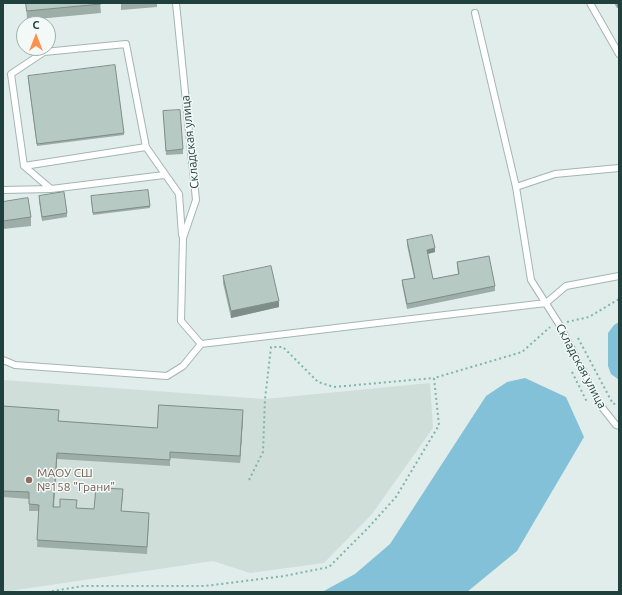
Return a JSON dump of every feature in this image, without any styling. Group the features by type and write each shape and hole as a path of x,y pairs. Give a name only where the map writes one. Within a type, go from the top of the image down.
{"lane":[{"name":"Складская улица","path":"176,3 196,200 183,238 181,321 201,344"},
{"path":"590,3 619,54"},
{"name":"Складская улица","path":"475,13 516,187 531,280 559,324 601,406 616,425 619,426"},
{"path":"51,189 24,166 11,74 44,52 126,44 146,147 164,175 179,194 183,238"},
{"path":"24,166 146,147"},
{"path":"516,187 555,174 619,168"},
{"path":"3,190 51,189 164,175"},
{"path":"3,360 15,365 167,376 182,366 201,344 546,303 566,286 619,276"}],"path":[{"path":"249,480 263,452 264,399 271,347 283,347 318,382 334,387 434,378 522,352 550,327 589,317 619,299"},
{"path":"569,321 573,328"},
{"path":"576,335 613,404 619,403"},
{"path":"47,592 83,586 205,586 284,576 329,567 368,528 396,497 439,425 434,378"}],"shaded area":[{"path":"3,380 265,399 430,383 433,428 372,514 324,563 250,573 213,561 3,592"}],"water":[{"path":"619,322 619,380 611,374 608,366 608,333 614,325"},
{"path":"525,378 566,397 584,437 517,551 467,592 322,592 355,574 390,544 486,396 507,382"}],"building":[{"path":"26,3 100,3 101,4 27,11"},
{"path":"115,65 124,133 37,144 28,76"},
{"path":"180,110 183,149 166,151 163,111"},
{"path":"148,190 150,206 93,213 91,196"},
{"path":"64,192 67,213 42,217 39,196"},
{"path":"28,198 31,217 3,221 3,202"},
{"path":"432,235 435,248 427,250 433,279 459,274 457,262 489,256 495,286 407,304 402,280 415,278 407,240"},
{"path":"271,266 279,301 231,311 223,276"},
{"name":"МАОУ СШ №158 \"Грани\"","path":"159,405 243,410 240,456 170,452 170,460 57,453 53,507 60,507 60,499 77,500 76,508 94,509 96,488 123,489 121,511 149,513 147,547 37,540 39,505 29,504 29,492 3,491 3,406 59,410 58,421 157,428"}],"place":[{"name":"МАОУ СШ №158 \"Грани\"","path":"29,480"}]}
